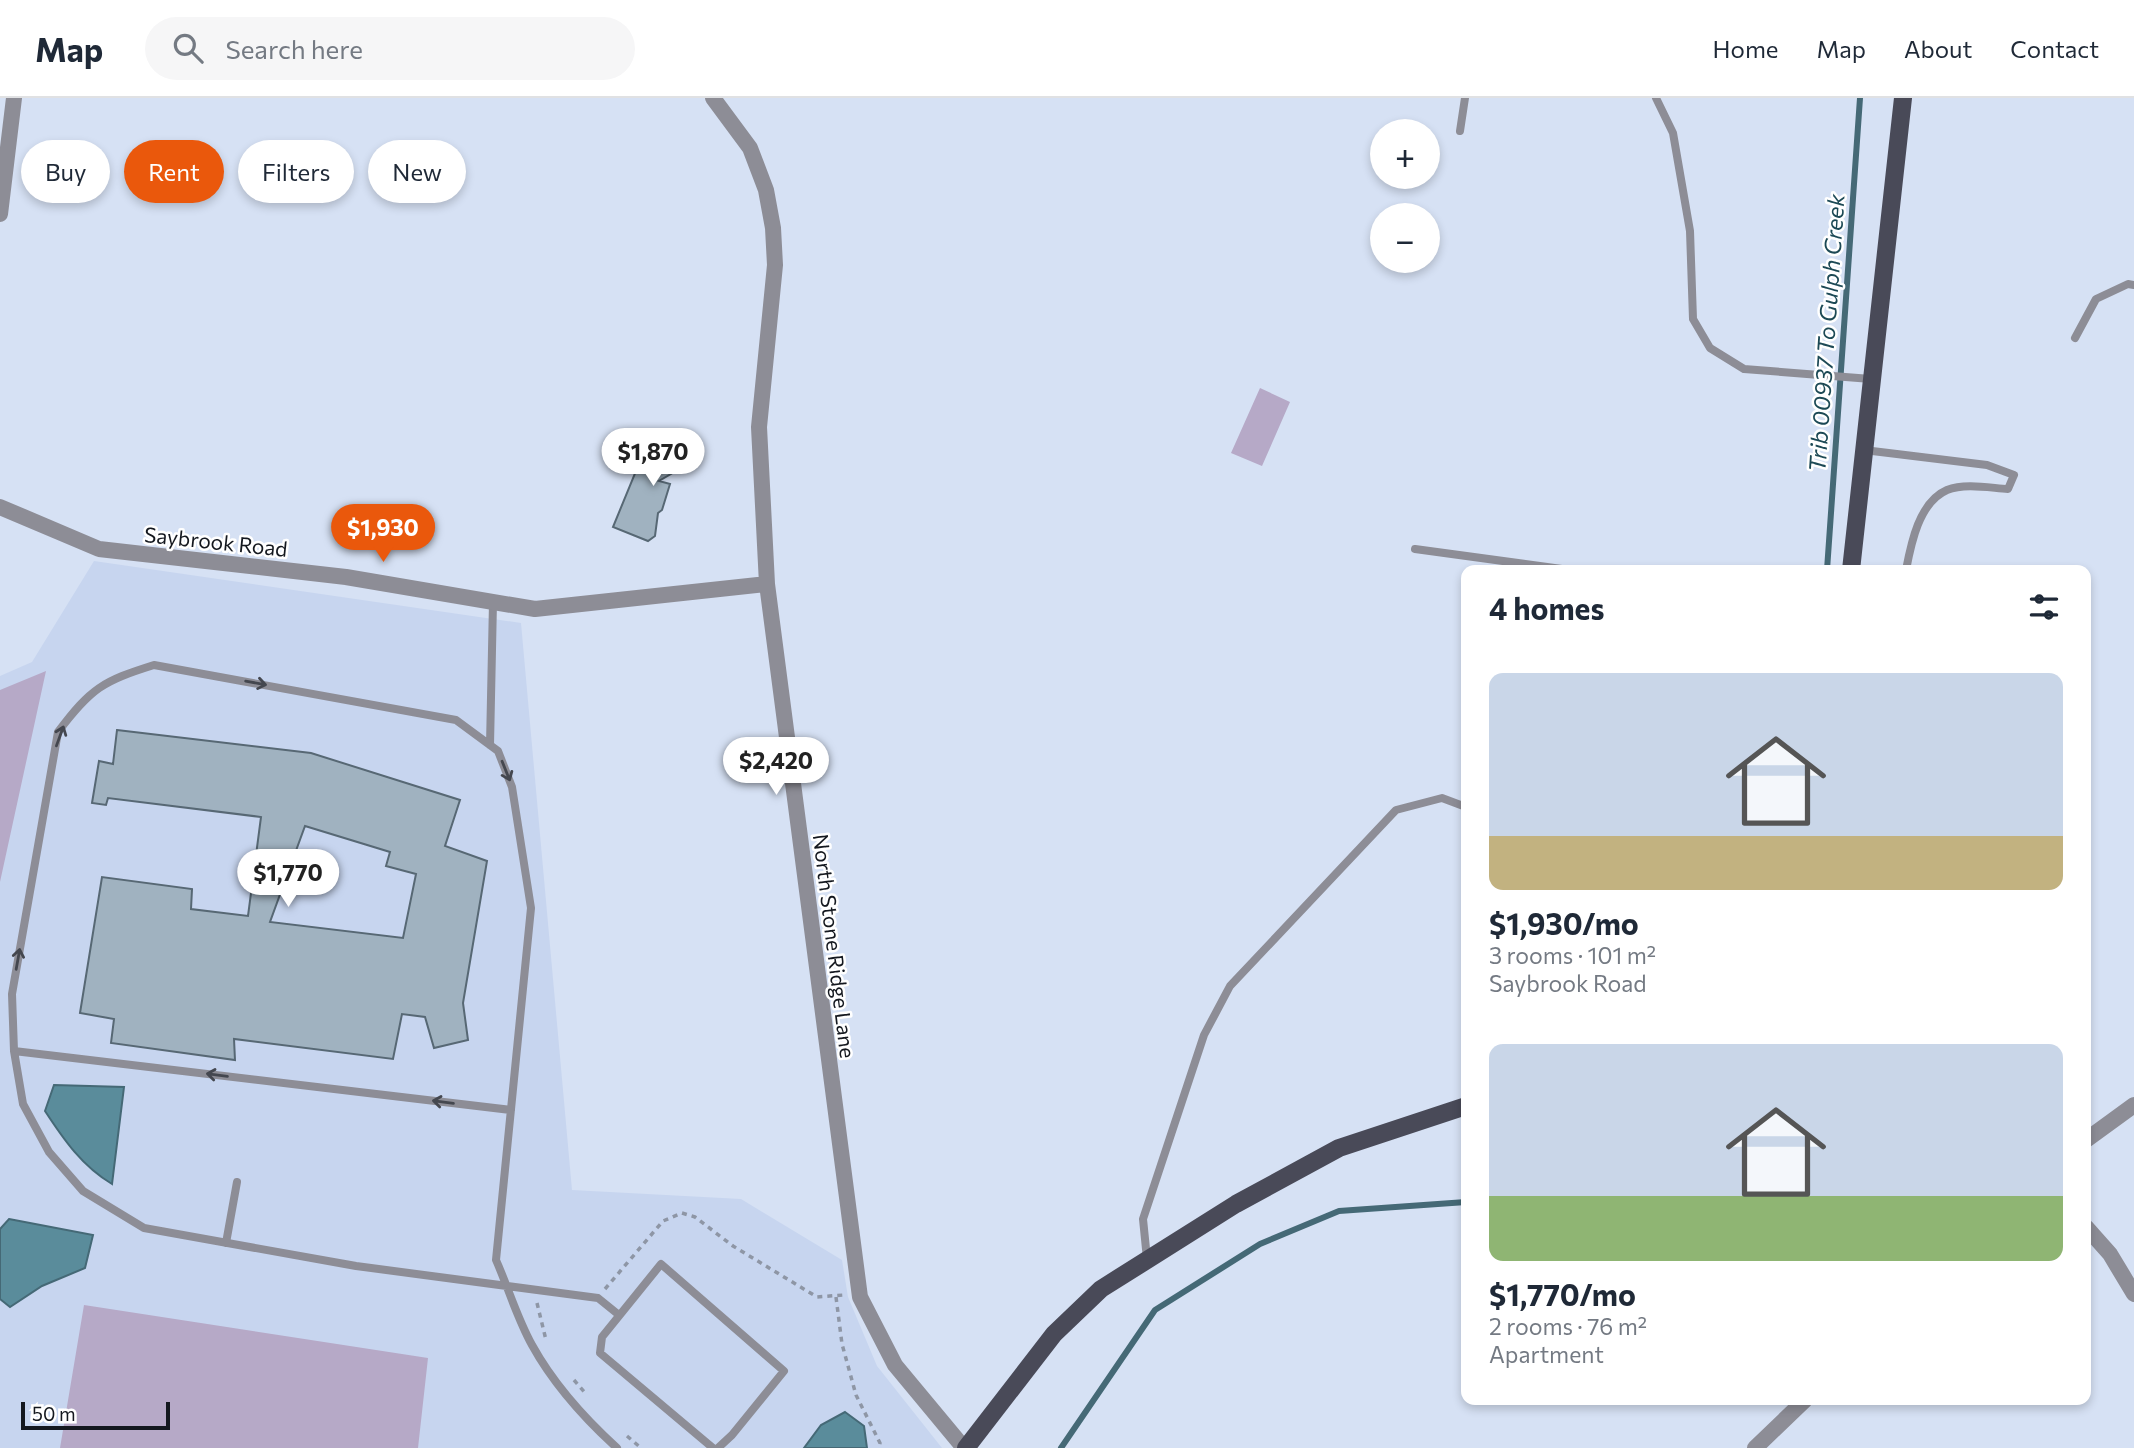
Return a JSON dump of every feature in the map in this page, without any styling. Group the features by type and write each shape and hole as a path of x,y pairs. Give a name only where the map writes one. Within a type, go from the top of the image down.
{"main road":[{"path":"1852,565 1903,98"},
{"path":"965,1448 1054,1334 1101,1290 1236,1204 1339,1148 1461,1108"}],"street":[{"path":"0,214 15,98"},
{"name":"North Stone Ridge Lane","path":"713,98 750,148 766,190 773,228 775,265 759,427 767,584 859,1291 895,1365 965,1448"},
{"name":"Saybrook Road","path":"0,507 99,549 346,577 535,609 767,584"},
{"path":"2091,1136 2134,1105"},
{"path":"2091,1233 2110,1254 2134,1294"},
{"path":"1755,1448 1800,1405"}],"lane":[{"path":"1460,131 1465,98"},
{"path":"1656,98 1673,133 1690,230 1693,319 1710,348 1744,369 1871,379"},
{"path":"2075,338 2096,299 2127,284 2134,285"},
{"path":"1864,450 1987,465 2014,475 2008,489 1973,487 1947,490 1928,507 1914,532 1907,565"},
{"path":"1415,549 1532,565"},
{"path":"491,745 493,602"},
{"path":"617,1448 588,1422 556,1384 530,1343 507,1285 496,1260 531,908 512,788 498,751 456,720 154,665 110,679 80,703 58,732 12,994 14,1051 23,1104 48,1152 83,1191 144,1228 356,1266 507,1285 598,1298 619,1315"},
{"path":"1147,1259 1143,1219 1203,1035 1230,986 1396,810 1441,798 1461,805"},
{"path":"14,1051 511,1110"},
{"path":"226,1243 237,1182"},
{"path":"713,1448 600,1353 601,1337 661,1264 785,1371 727,1441 718,1448"}],"path":[{"path":"598,1298 663,1221 682,1213 695,1217 733,1246 817,1297 836,1297 859,1291"},
{"path":"533,1289 549,1350"},
{"path":"836,1297 842,1344 856,1395 880,1443 879,1448"},
{"path":"573,1378 589,1397"},
{"path":"623,1432 641,1448"}],"shaded area":[{"path":"1260,388 1290,402 1262,466 1231,453"},
{"path":"94,561 521,623 572,1190 741,1199 842,1260 848,1297 877,1366 942,1448 0,1448 0,676 32,662"},
{"path":"46,671 0,882 0,690"},
{"path":"54,1085 124,1087 112,1184 83,1161 45,1111"},
{"path":"9,1219 93,1235 85,1268 42,1286 10,1307 0,1299 0,1229"},
{"path":"84,1305 428,1358 418,1448 60,1448"},
{"path":"845,1412 864,1426 867,1448 804,1448 821,1425"}],"building":[{"path":"687,434 696,453 695,460 659,481 670,484 662,510 658,513 655,536 648,541 613,527 638,466 658,460 652,449"},
{"path":"117,730 311,753 460,800 445,846 487,861 463,1003 468,1040 434,1048 425,1017 402,1014 393,1059 234,1039 235,1060 111,1043 114,1019 80,1013 102,877 192,889 191,909 248,916 261,817 108,798 106,805 92,803 99,761 113,764","holes":["305,826 390,852 386,866 416,874 403,938 270,922"]}],"waterway":[{"name":"Trib 00937 To Gulph Creek","path":"1827,565 1860,98"},
{"name":"Trib 00937 To Gulph Creek","path":"1061,1448 1155,1310 1260,1244 1339,1211 1461,1202"}]}
